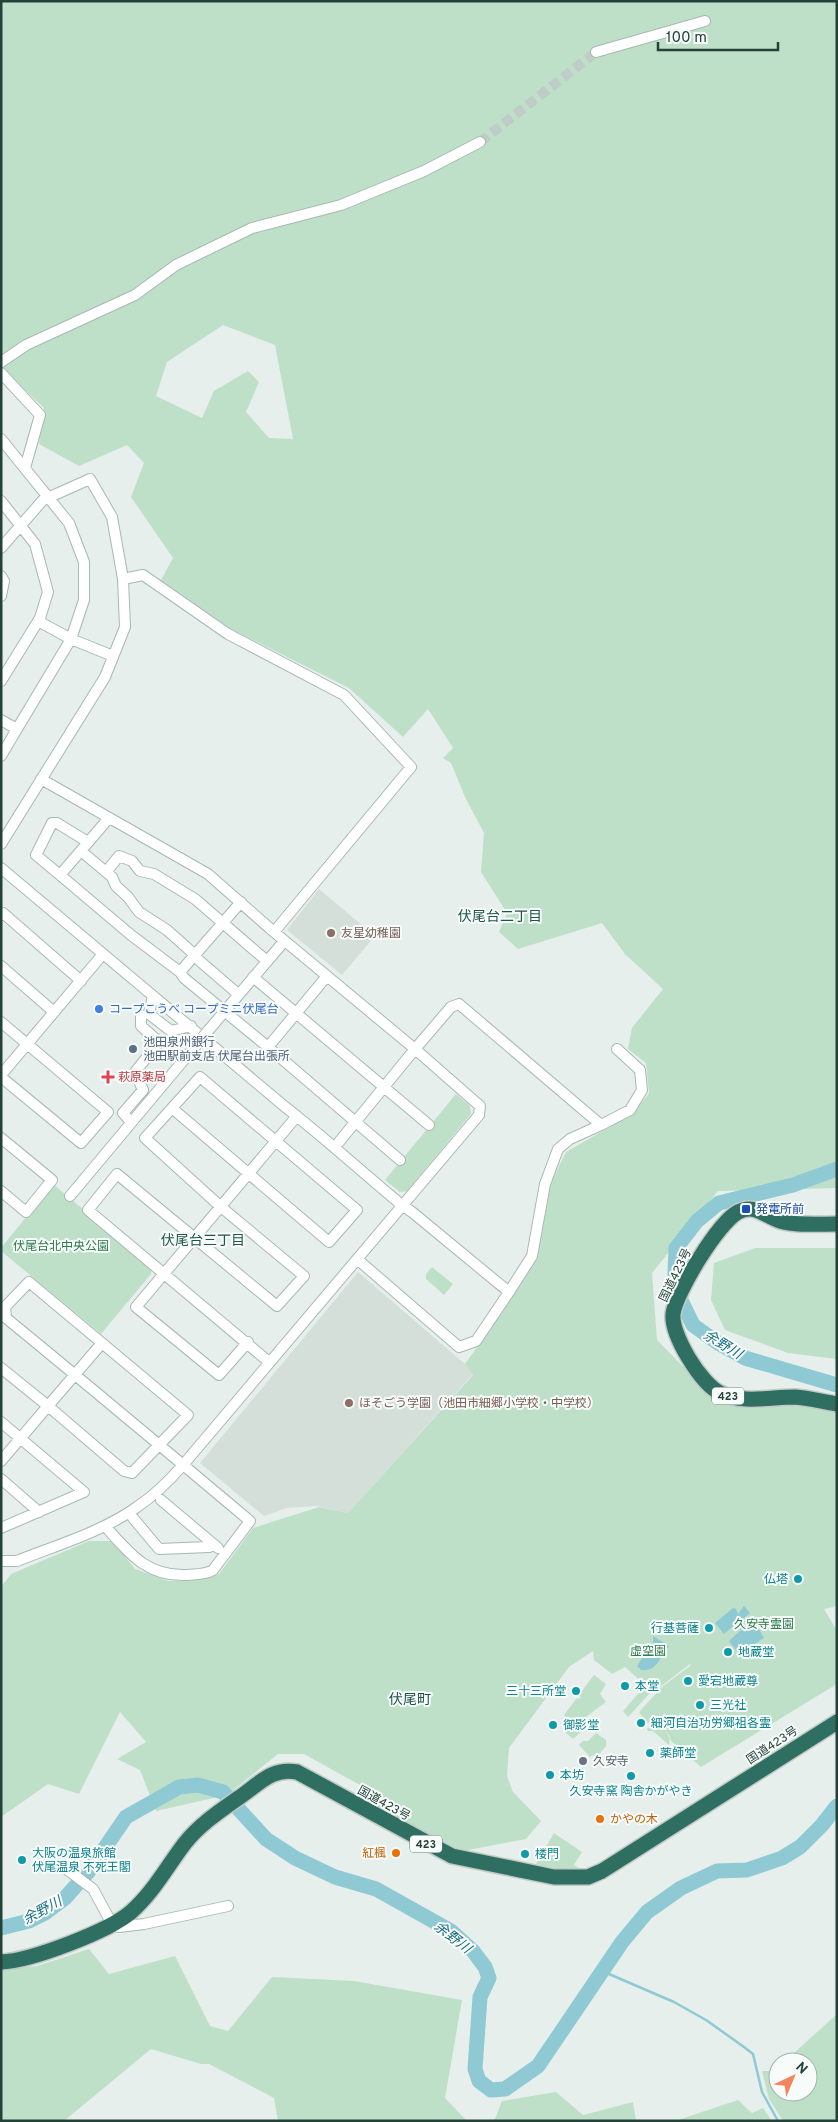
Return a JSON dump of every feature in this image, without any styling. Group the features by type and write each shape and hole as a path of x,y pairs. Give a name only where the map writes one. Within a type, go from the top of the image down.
{"highway":[{"name":"国道423号","path":"837,1224 785,1222 753,1208 738,1212 722,1227 700,1255 673,1315 676,1330 695,1371 702,1380 720,1394 747,1399 797,1397 837,1404"},
{"name":"国道423号","path":"1,1962 47,1951 112,1924 131,1912 190,1837 224,1808 268,1775 284,1770 297,1772 452,1856 541,1876 588,1877 602,1871 649,1842 837,1722"}],"street":[{"path":"596,52 705,21"},
{"path":"1,362 26,345 135,295 176,265 252,228 341,205 424,171 480,142"},
{"path":"1,373 40,415 25,468"},
{"path":"1,439 69,523 84,562 84,600 71,639 1,756"},
{"path":"1,548 43,500 90,479 112,517 123,579 125,626 105,677 1,844"},
{"path":"1,501 35,544 48,592 38,621 1,681"},
{"path":"123,579 143,575 228,634 344,695 411,767 274,932"},
{"path":"1,576 4,581 1,596"},
{"path":"38,621 71,639 113,656"},
{"path":"1,720 17,729"},
{"path":"1,1561 17,1561 105,1526 137,1508 161,1489 479,1115 480,1106 208,874 41,779"},
{"path":"60,875 109,818"},
{"path":"88,842 57,823 52,823 36,854 131,935 180,972 184,978 223,1012 268,1047 400,1160"},
{"path":"81,851 106,872 139,912 167,930 238,994"},
{"path":"106,872 122,856 132,861 140,871 154,874 195,899 267,961"},
{"path":"1,868 403,1206 509,1292"},
{"path":"180,972 241,902"},
{"path":"1,915 3,913 82,980"},
{"path":"70,1196 196,1041 207,1032 281,945"},
{"path":"1,1022 27,1044 108,1112 81,1143 1,1076 27,1044 103,954"},
{"path":"1,966 54,1012"},
{"path":"268,1047 327,976"},
{"path":"254,977 429,1125"},
{"path":"153,996 149,1014 171,1031 191,1026"},
{"path":"339,1142 414,1049 451,1007 459,1004 601,1125"},
{"path":"141,1015 141,1026 158,1042 196,1041"},
{"path":"132,1122 123,1113 143,1090 135,1072 158,1042"},
{"path":"357,1260 459,1347 476,1341 532,1256 545,1184 558,1149 570,1139 630,1110 642,1090 640,1070 617,1049"},
{"path":"173,1109 329,1242 356,1210 200,1077 145,1138 221,1206 304,1276 276,1306 117,1174 88,1210 248,1342 269,1362"},
{"path":"248,1342 219,1375 136,1308 297,1116"},
{"path":"1,1138 52,1180 26,1212 1,1191"},
{"path":"1,1368 124,1471 132,1473 160,1446 188,1415 29,1282 5,1307 6,1318 75,1375 160,1446 183,1465 250,1521 213,1570 207,1574 171,1576 138,1562 105,1526"},
{"path":"1,1462 102,1343"},
{"path":"1,1422 84,1492 1,1528"},
{"path":"1,1479 39,1512"},
{"path":"161,1500 226,1554"},
{"path":"133,1518 159,1549 209,1547 215,1545"},
{"path":"65,1868 93,1889 112,1924 120,1927 144,1924 228,1906"}],"shaded area":[{"name":"友星幼稚園","path":"319,889 375,936 342,975 287,930"},
{"name":"ほそごう学園（池田市細郷小学校・中学校）","path":"358,1272 465,1364 473,1374 348,1513 316,1506 287,1508 264,1516 200,1463"}],"green space":[{"path":"1,1 837,1 837,1188 718,1191 652,1273 657,1340 709,1393 808,1405 837,1411 837,1606 824,1609 837,1631 837,1684 701,1767 672,1742 670,1738 669,1745 653,1731 648,1731 647,1729 655,1723 647,1723 639,1712 662,1687 690,1666 691,1663 655,1691 652,1691 625,1667 612,1674 594,1660 593,1651 569,1667 509,1748 507,1776 513,1792 541,1821 526,1839 463,1851 365,1802 360,1785 304,1754 278,1754 227,1795 156,1811 140,1770 117,1759 146,1742 120,1712 79,1794 48,1784 1,1817 1,1587 11,1574 89,1541 112,1541 135,1569 168,1581 191,1581 219,1574 253,1528 319,1507 348,1513 473,1375 465,1364 504,1310 538,1254 551,1182 566,1152 634,1113 649,1093 646,1063 628,1049 632,1028 663,989 625,954 602,923 518,949 499,932 507,913 481,872 484,833 465,797 451,763 443,758 453,748 428,709 403,737 349,688 231,629 161,580 173,558 131,497 144,463 127,445 79,466 39,444 44,408 1,367","holes":["223,325 275,345 293,439 269,438 246,412 259,382 248,371 214,391 202,418 156,396 167,362"]},
{"path":"456,1094 470,1106 471,1114 407,1191 400,1192 385,1180"},
{"name":"伏尾台北中央公園","path":"53,1184 152,1267 151,1274 101,1334 1,1251 1,1248"},
{"path":"755,1248 837,1248 837,1359 788,1353 725,1330 711,1300 714,1263"},
{"path":"432,1267 453,1284 444,1295 426,1279 426,1274"},
{"path":"594,1675 606,1684 600,1694 606,1702 587,1716 583,1730 573,1739 566,1733 569,1723 564,1715 576,1699 581,1698 579,1695"},
{"path":"644,1687 650,1693 628,1717 623,1711"},
{"path":"596,1733 606,1740 606,1746 598,1756 595,1754 590,1757 579,1745 583,1741 588,1741"},
{"path":"554,1833 582,1852 574,1865 582,1870 562,1870 536,1864"},
{"path":"89,1949 109,1974 175,1956 210,2026 228,2031 272,1977 354,1981 462,2000 445,2098 467,2121 278,2121 274,2098 209,2064 201,2064 151,2049 64,2121 1,2121 1,1970 37,1966"},
{"path":"837,2014 837,2121 783,2121 771,2102 818,2102 818,2052 795,2052"},
{"path":"762,2071 768,2071 768,2095"},
{"path":"556,2092 583,2115 633,2102 636,2121 489,2121 495,2119 502,2101"},
{"path":"738,2100 752,2113 763,2108 772,2121 675,2121"}],"water":[{"path":"744,1606 750,1613 738,1623 745,1629 754,1621 764,1638 739,1654 729,1641 741,1630 735,1624 724,1634 715,1623 733,1608 736,1609 738,1614"},
{"path":"653,1636 669,1646 655,1666 647,1670 641,1670 637,1666 642,1658 636,1652 649,1650 653,1645"}],"waterway":[{"name":"余野川","path":"837,1169 793,1185 719,1203 697,1221 676,1248 675,1274 676,1290 693,1325 718,1343 745,1358 837,1385"},
{"name":"余野川","path":"1,1928 29,1921 45,1913 65,1898 89,1871 126,1817 179,1787 198,1785 223,1792 266,1839 295,1858 335,1877 376,1889 451,1931 473,1951 485,1967 489,1978 480,1997 475,2069 479,2081 491,2090 505,2089 538,2066 622,1942 647,1912 681,1888 717,1871 747,1870 782,1858 800,1847 822,1825 837,1806"},
{"path":"602,1971 674,2002 706,2020 753,2054 762,2092 778,2121"}],"tunnel":[{"path":"480,142 596,52"}],"place":[{"name":"友星幼稚園","path":"331,933"},
{"name":"コープこうべ コープミニ伏尾台","path":"99,1009"},
{"name":"池田泉州銀行 池田駅前支店 伏尾台出張所","path":"133,1049"},
{"name":"萩原薬局","path":"108,1077"},
{"name":"発電所前","path":"746,1209"},
{"name":"ほそごう学園（池田市細郷小学校・中学校）","path":"349,1403"},
{"name":"仏塔","path":"798,1579"},
{"name":"行基菩薩","path":"709,1628"},
{"name":"地蔵堂","path":"728,1652"},
{"name":"愛宕地蔵尊","path":"688,1681"},
{"name":"本堂","path":"625,1686"},
{"name":"三十三所堂","path":"576,1691"},
{"name":"三光社","path":"700,1705"},
{"name":"細河自治功労郷祖各霊","path":"641,1723"},
{"name":"御影堂","path":"553,1725"},
{"name":"薬師堂","path":"650,1753"},
{"name":"久安寺","path":"583,1761"},
{"name":"本坊","path":"550,1775"},
{"name":"久安寺窯 陶舎かがやき","path":"631,1776"},
{"name":"かやの木","path":"600,1819"},
{"name":"紅楓","path":"396,1853"},
{"name":"楼門","path":"525,1854"},
{"name":"大阪の温泉旅館 伏尾温泉 不死王閣","path":"22,1860"}],"district":[{"name":"伏尾台二丁目","path":"500,916"},
{"name":"伏尾台三丁目","path":"203,1240"},
{"name":"伏尾町","path":"410,1699"}],"park label":[{"name":"久安寺霊園","path":"764,1624"},
{"name":"虚空園","path":"648,1651"}]}
